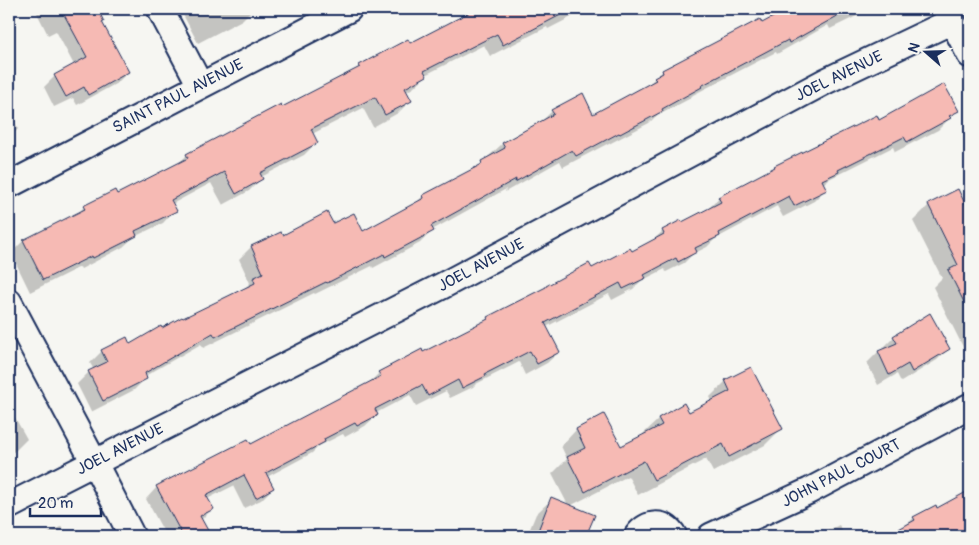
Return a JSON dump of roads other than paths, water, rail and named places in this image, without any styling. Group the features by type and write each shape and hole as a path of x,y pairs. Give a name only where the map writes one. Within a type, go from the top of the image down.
{"street":[{"path":"160,9 200,85"},
{"name":"SAINT PAUL AVENUE","path":"9,185 349,9"},
{"path":"949,15 970,55"},
{"name":"JOEL AVENUE","path":"9,506 442,286 949,15"},
{"path":"9,302 132,536"},
{"name":"JOHN PAUL COURT","path":"711,536 809,491 970,406"},
{"path":"637,536 641,530 657,525 665,527 674,536"}]}
